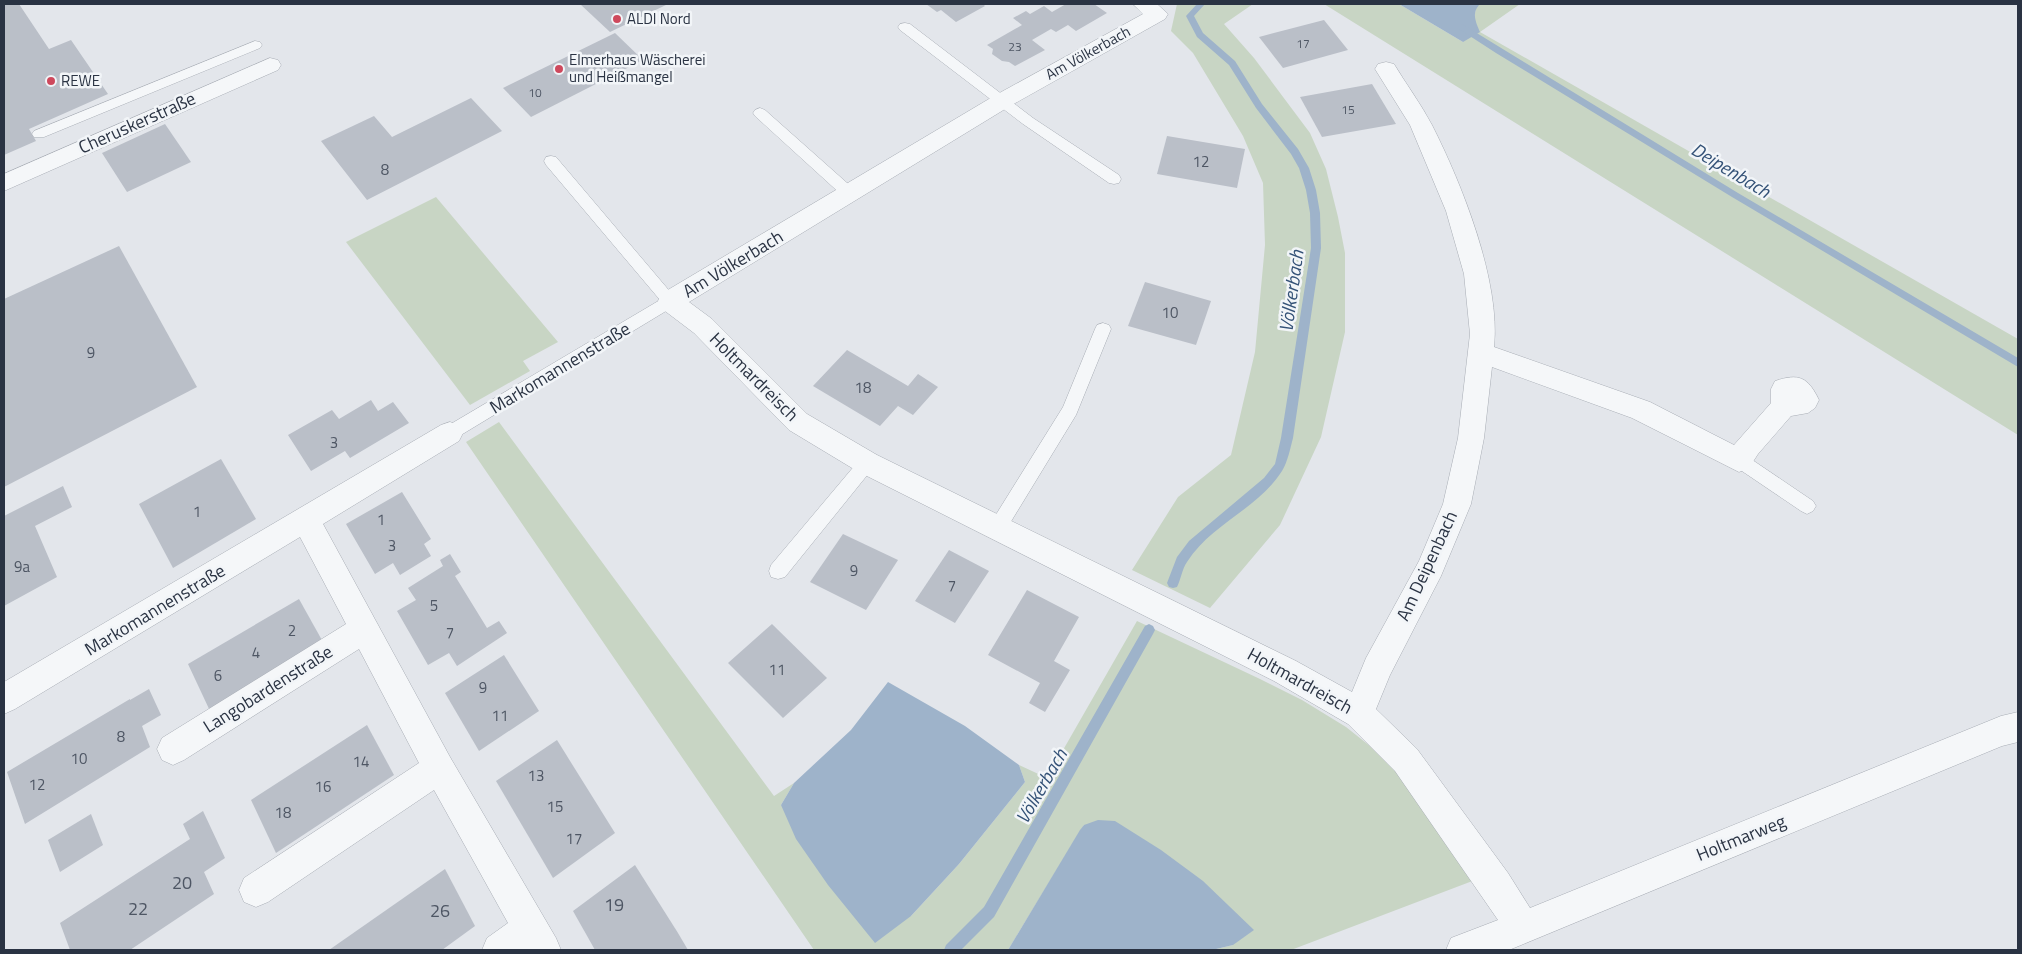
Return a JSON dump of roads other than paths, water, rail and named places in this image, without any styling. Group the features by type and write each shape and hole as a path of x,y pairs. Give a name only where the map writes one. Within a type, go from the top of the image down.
{"street":[{"name":"Am Völkerbach","path":"670,301 1002,101 1158,14 1143,4"},
{"name":"Cheruskerstraße","path":"4,182 270,65"},
{"name":"Am Deipenbach","path":"1359,713 1377,668 1431,567 1457,504 1471,438 1482,334 1476,274 1458,211 1421,125 1386,68"},
{"name":"Holtmardreisch","path":"670,301 703,326 798,422 867,463 1285,671 1359,713 1406,760 1496,885 1523,928"},
{"path":"1481,353 1641,410 1739,460 1748,446 1784,406"},
{"name":"Markomannenstraße","path":"4,699 450,433"},
{"path":"306,520 363,630 439,768 537,939 499,950"},
{"name":"Langobardenstraße","path":"173,748 363,630"},
{"name":"Holtmarweg","path":"1463,950 1523,928 2001,731 2018,727"},
{"path":"256,890 439,768"}],"lane":[{"path":"905,27 1028,121 1114,179"},
{"path":"39,134 255,45"},
{"path":"760,113 850,194"},
{"name":"Am Völkerbach","path":"551,161 670,301"},
{"name":"Markomannenstraße","path":"450,433 616,336 670,301"},
{"path":"998,527 1070,410 1103,329"},
{"path":"1739,460 1807,506"},
{"path":"778,571 867,463"}],"water":[{"path":"1399,4 1480,4 1475,14 1480,32 1463,42"},
{"path":"888,682 965,726 1019,765 1025,782 959,864 911,916 875,943 828,885 796,839 781,805 794,783 851,730"},
{"path":"1098,820 1115,821 1161,850 1203,881 1254,930 1233,945 1212,950 1008,950 1080,830 1084,825"}],"waterway":[{"name":"Völkerbach","path":"1173,583 1183,558 1193,545 1257,493 1280,465 1287,438 1316,248 1314,202 1304,168 1295,151 1259,106 1232,63 1200,35 1192,23 1190,16 1201,4"},
{"name":"Deipenbach","path":"1462,27 1735,195 2018,363"},
{"name":"Völkerbach","path":"951,950 989,912 1149,630"}],"place":[{"name":"ALDI Nord","path":"617,19"},
{"name":"Elmerhaus Wäscherei und Heißmangel","path":"559,69"},
{"name":"REWE","path":"51,81"}]}
